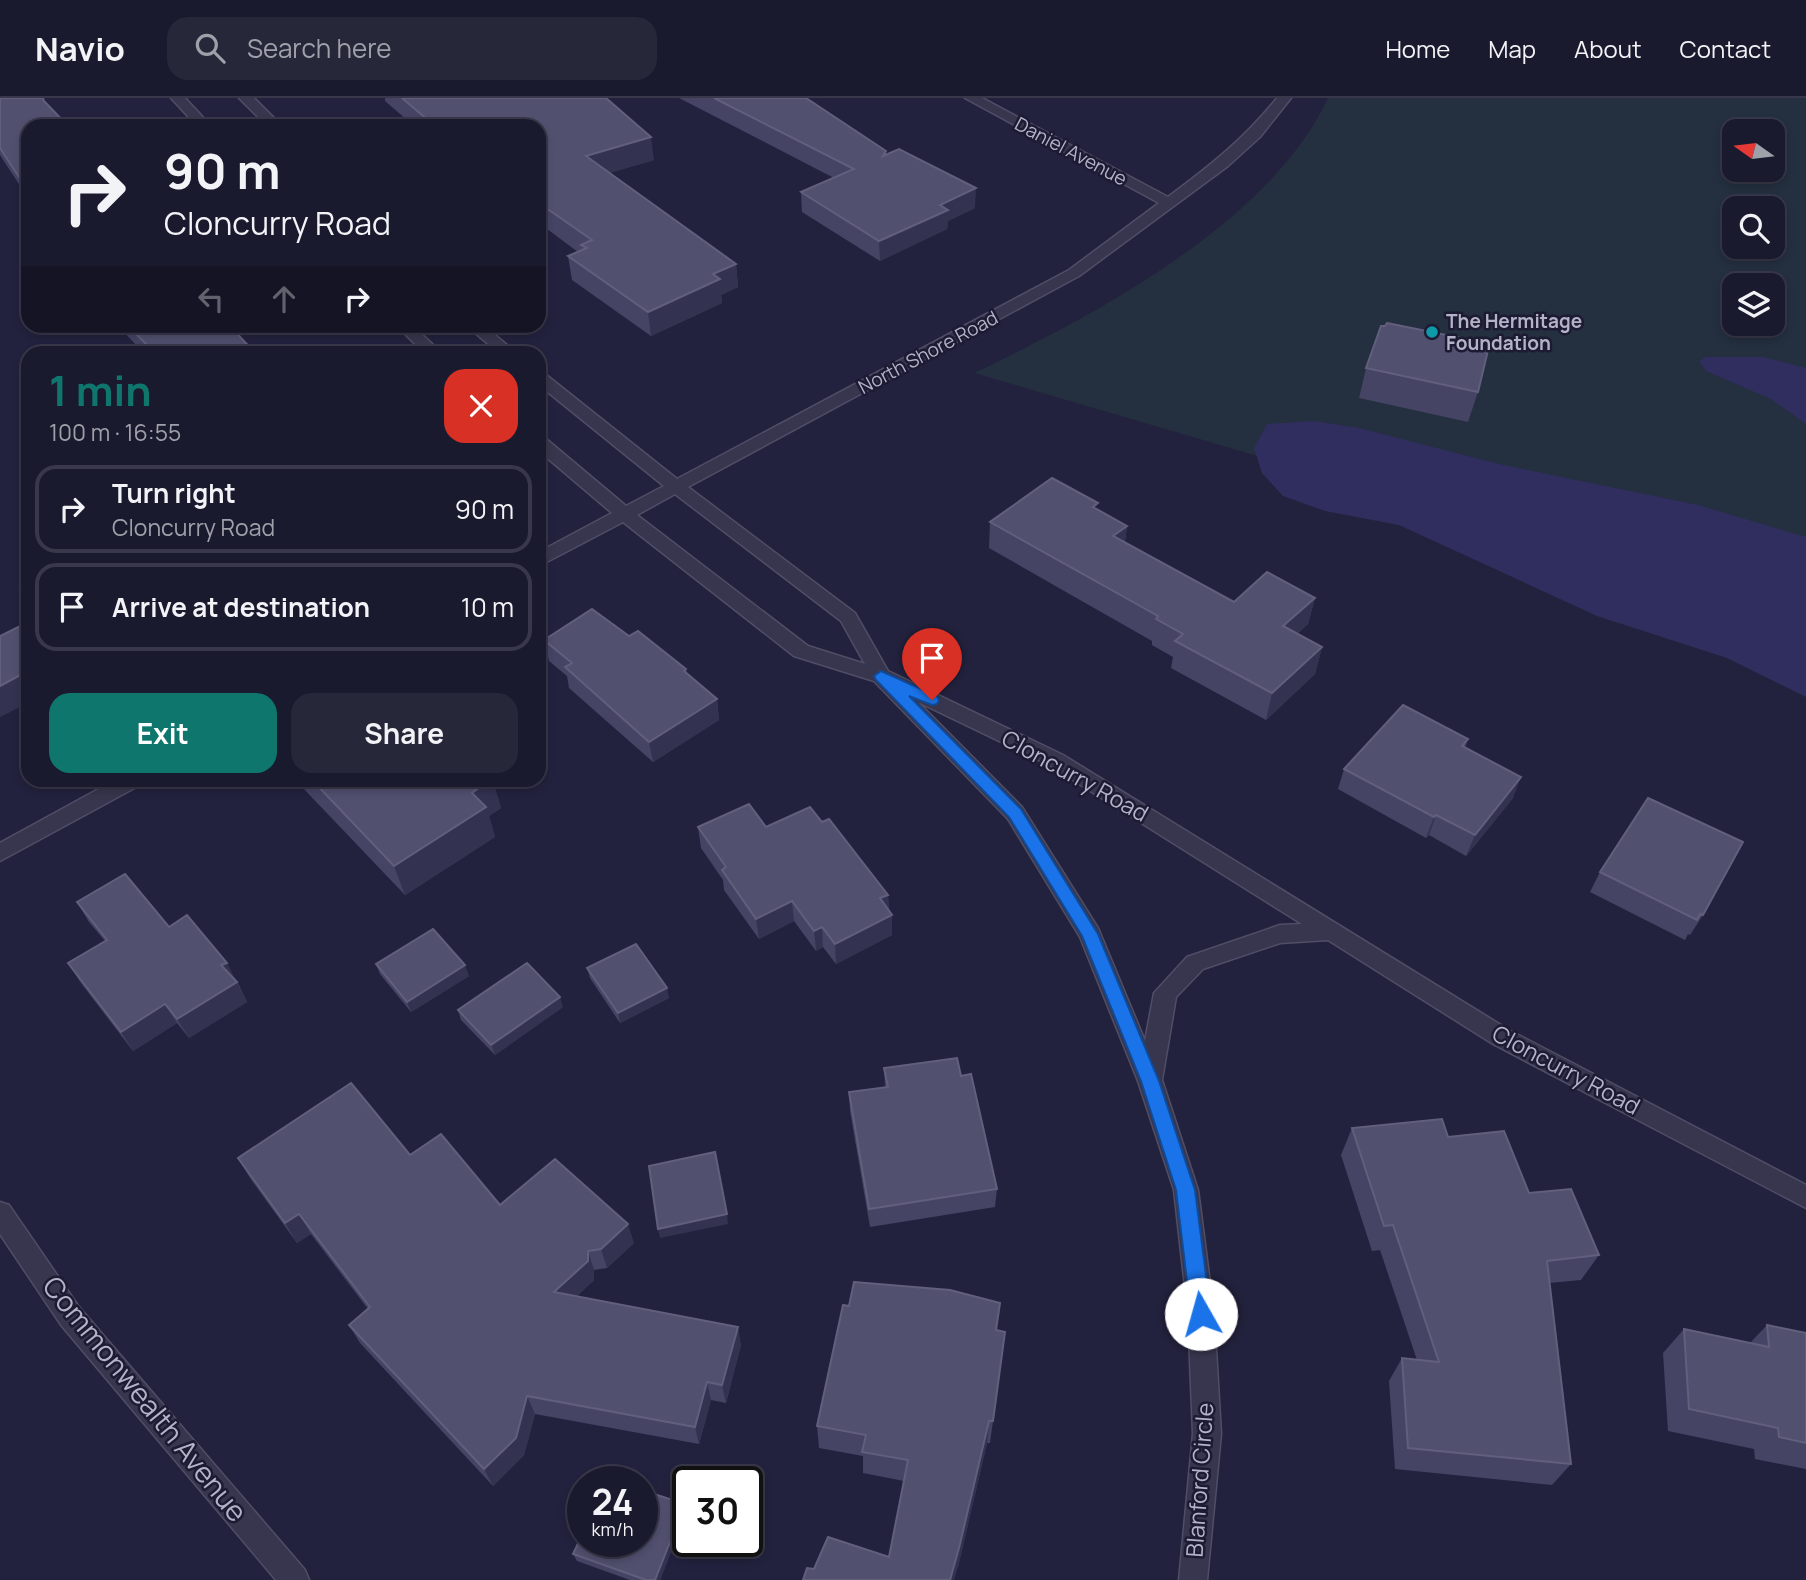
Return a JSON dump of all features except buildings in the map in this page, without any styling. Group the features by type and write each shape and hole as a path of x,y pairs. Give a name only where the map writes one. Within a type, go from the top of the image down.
{"street":[{"path":"178,98 198,119"},
{"path":"246,98 268,119"},
{"name":"Daniel Avenue","path":"972,98 1169,203"},
{"name":"North Shore Road","path":"546,556 1074,273 1223,163 1255,134 1284,98"},
{"path":"412,333 426,346"},
{"path":"484,333 500,346"},
{"path":"546,383 676,487 848,617 881,676"},
{"name":"Cloncurry Road","path":"546,448 624,514 801,651 881,676 1056,760 1334,930 1501,1037 1806,1197"},
{"name":"Blanford Circle","path":"881,676 1015,813 1090,934 1150,1081 1186,1190 1201,1314 1207,1434 1193,1580"},
{"path":"0,853 121,787"},
{"path":"1150,1081 1165,993 1195,963 1280,934 1334,930"},
{"name":"Commonwealth Avenue","path":"0,1213 70,1316 295,1580"}],"shaded area":[{"name":"The Hermitage Foundation","path":"1328,98 1806,98 1806,579 1497,526 974,373 1071,324 1123,294 1222,225 1265,186 1301,143"},
{"path":"1706,357 1763,357 1806,368 1806,424 1771,399 1706,371 1699,361"},
{"path":"1315,421 1359,428 1499,464 1698,505 1806,537 1806,697 1727,658 1597,616 1399,525 1325,511 1283,496 1262,473 1254,448 1267,424"}],"place":[{"name":"The Hermitage Foundation","path":"1432,332"}],"route":[{"path":"932,700 881,676 1015,813 1090,934 1150,1081 1186,1190 1201,1314"}]}
